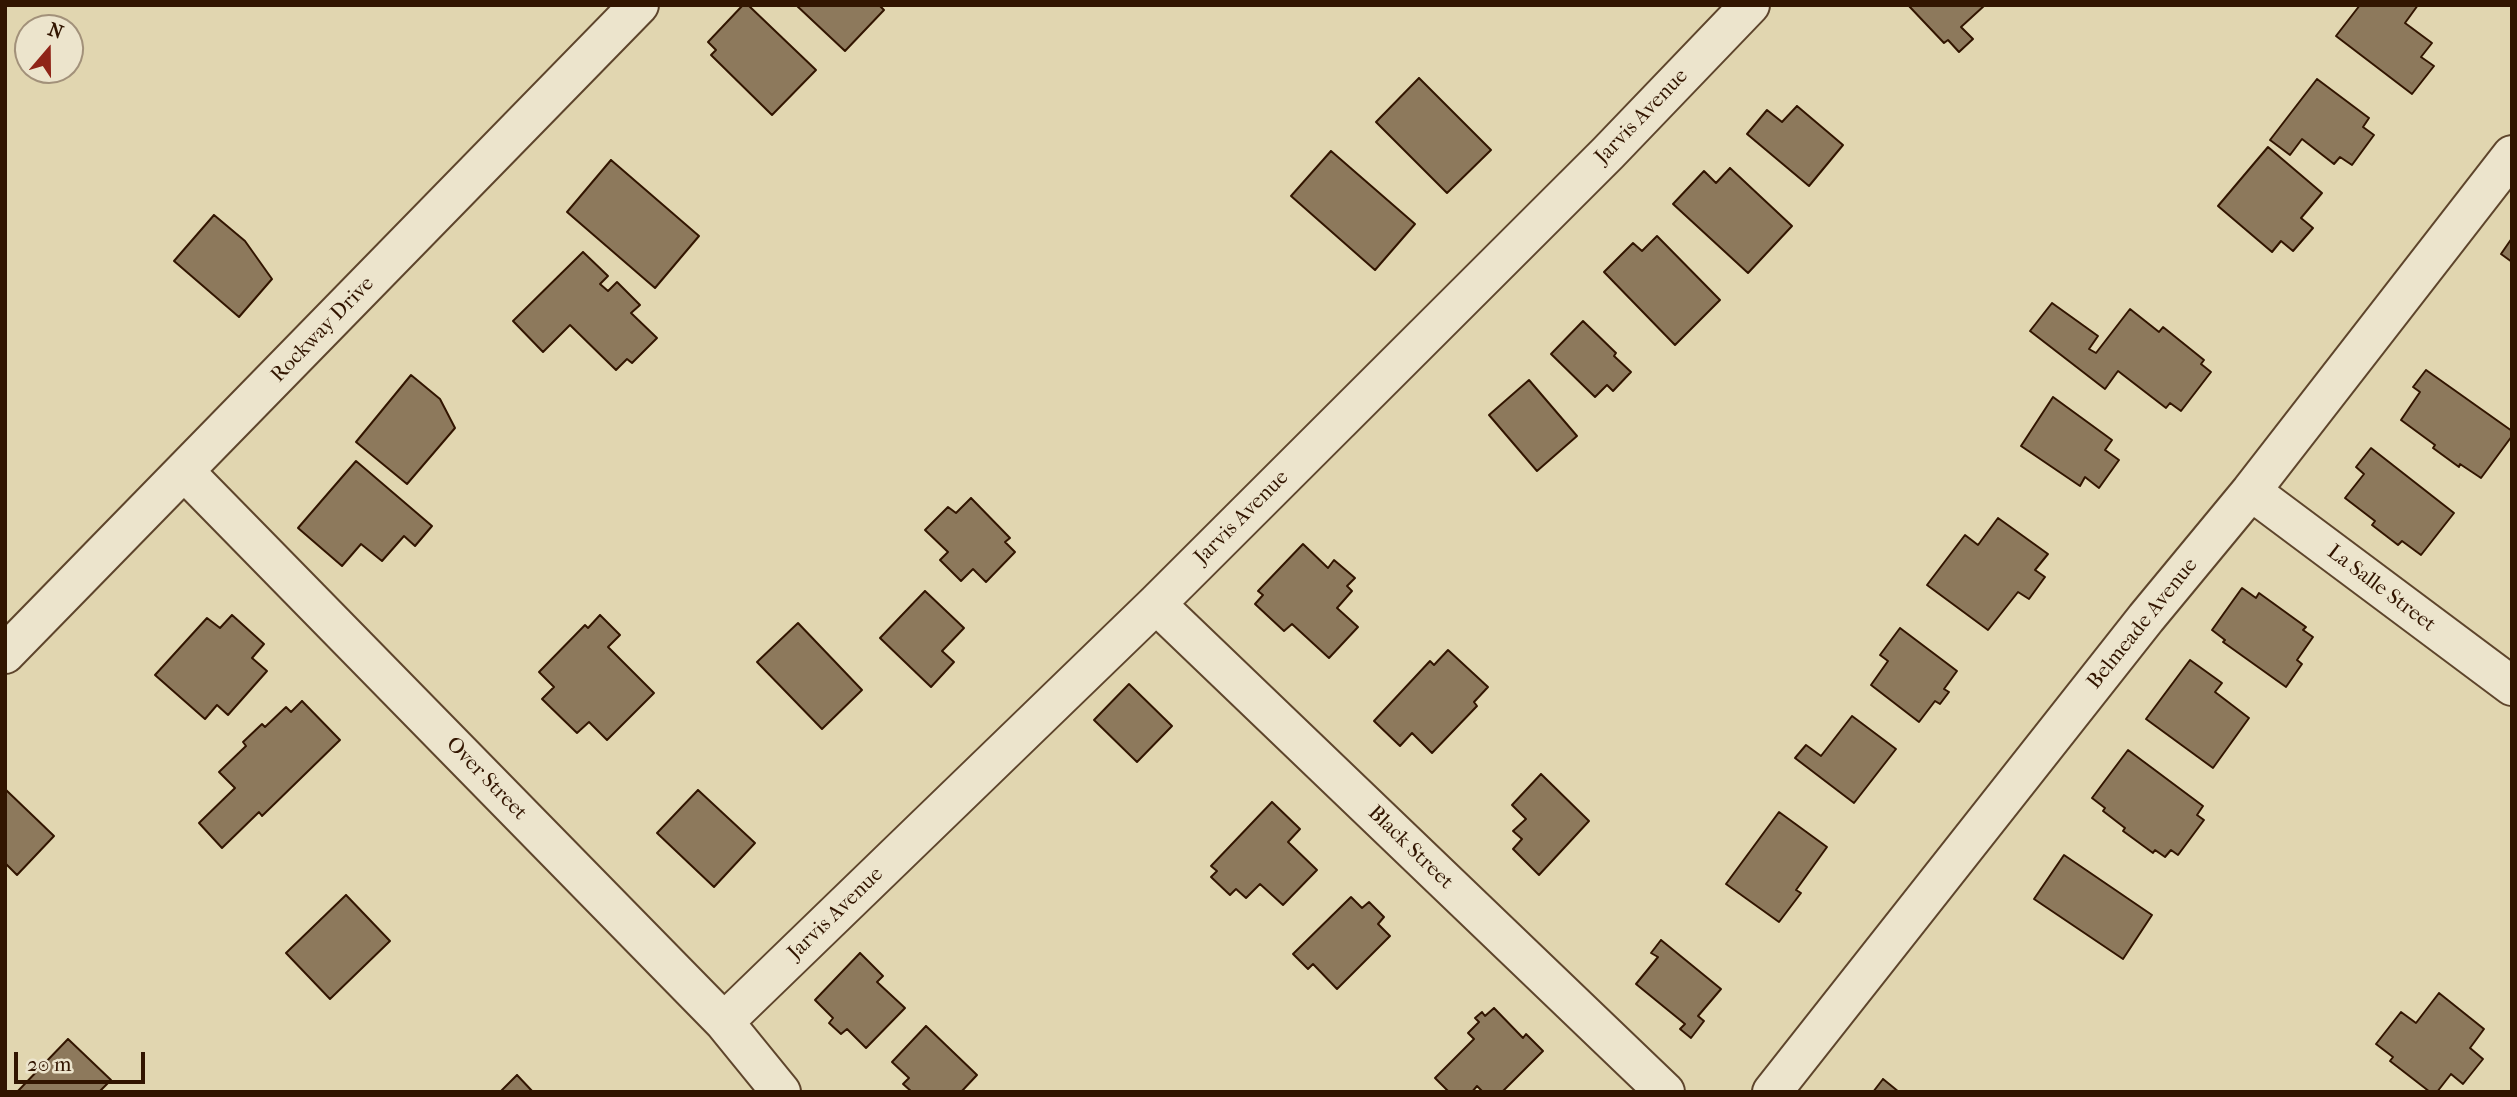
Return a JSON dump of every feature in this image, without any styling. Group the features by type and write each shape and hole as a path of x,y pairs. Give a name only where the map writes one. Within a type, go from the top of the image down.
{"street":[{"name":"Rockway Drive","path":"5,654 639,5"},
{"name":"Jarvis Avenue","path":"724,1022 1156,604 1608,153 1750,5"},
{"name":"Belmeade Avenue","path":"1772,1092 2138,629 2251,491 2512,155"},
{"name":"Over Street","path":"185,472 724,1022 781,1092"},
{"name":"La Salle Street","path":"2251,491 2512,686"},
{"name":"Black Street","path":"1156,604 1665,1092"}],"building":[{"path":"743,5 748,5 816,70 772,115 711,55 716,50 708,42"},
{"path":"796,5 879,5 884,10 845,51"},
{"path":"1908,5 1985,5 1961,27 1973,39 1959,52 1948,40 1944,43"},
{"path":"2360,5 2418,5 2405,23 2432,43 2421,57 2434,66 2412,94 2336,36"},
{"path":"1419,78 1491,150 1447,193 1376,122"},
{"path":"2317,79 2369,118 2363,127 2374,135 2352,165 2340,157 2334,164 2302,139 2290,155 2270,140"},
{"path":"1797,106 1843,145 1809,186 1747,134 1767,110 1782,122"},
{"path":"2268,147 2322,193 2301,218 2313,228 2293,251 2281,241 2272,252 2218,206"},
{"path":"1331,151 1415,224 1375,270 1291,196"},
{"path":"611,160 699,236 655,288 567,212"},
{"path":"1730,168 1792,226 1748,273 1673,204 1704,171 1716,183"},
{"path":"214,215 245,241 272,279 239,317 174,261"},
{"path":"1657,236 1720,300 1675,345 1604,272 1633,243 1642,251"},
{"path":"2512,238 2512,262 2501,254"},
{"path":"583,252 608,276 600,284 608,291 617,282 640,305 631,313 657,338 632,363 627,359 616,370 570,325 543,352 513,321"},
{"path":"2052,303 2098,336 2089,349 2096,353 2130,309 2159,332 2163,327 2204,360 2201,364 2211,372 2181,411 2170,403 2166,408 2118,371 2105,389 2030,331"},
{"path":"1583,321 1631,372 1613,391 1607,385 1595,397 1551,354"},
{"path":"2426,370 2512,431 2512,436 2481,478 2460,464 2459,467 2401,420 2420,392 2413,387"},
{"path":"411,375 440,399 455,428 407,484 356,442"},
{"path":"1529,380 1577,436 1537,471 1489,415"},
{"path":"2053,397 2112,440 2105,450 2119,460 2099,488 2085,477 2080,486 2021,446"},
{"path":"2371,448 2454,513 2421,555 2402,541 2398,545 2372,525 2375,521 2345,498 2364,474 2356,467"},
{"path":"356,461 432,526 415,546 404,536 382,561 361,544 342,566 298,528"},
{"path":"971,498 1010,538 1005,542 1015,552 986,582 973,569 961,581 940,560 948,552 925,530 948,507 956,513"},
{"path":"1998,518 2048,554 2035,570 2045,577 2029,599 2018,592 1988,630 1927,585 1965,535 1978,545"},
{"path":"1303,544 1328,568 1334,560 1355,578 1347,586 1352,591 1337,608 1358,627 1329,658 1292,624 1284,631 1255,604 1263,595 1258,591"},
{"path":"2242,588 2256,598 2259,593 2306,627 2303,630 2313,637 2297,660 2302,664 2286,687 2223,642 2225,640 2212,630"},
{"path":"925,591 964,628 942,651 954,662 931,687 880,638"},
{"path":"232,615 264,644 252,658 267,671 228,715 217,705 205,719 155,675 207,618 220,628"},
{"path":"600,615 620,635 608,647 654,693 607,740 589,722 577,733 542,699 554,687 539,672 585,625 588,628"},
{"path":"798,623 862,690 822,729 757,662"},
{"path":"1900,628 1957,671 1944,689 1949,692 1940,704 1935,701 1919,722 1871,685 1888,661 1880,655"},
{"path":"1448,650 1488,687 1474,702 1477,706 1432,753 1412,733 1400,746 1374,721 1430,661 1434,665"},
{"path":"2190,660 2222,683 2215,692 2249,718 2213,768 2146,719"},
{"path":"1129,684 1172,726 1137,762 1094,720"},
{"path":"302,701 340,740 262,816 259,812 222,848 199,823 235,788 219,772 246,746 243,742 262,724 265,727 286,707 291,712"},
{"path":"1852,716 1896,749 1854,803 1795,758 1806,745 1821,756"},
{"path":"2128,750 2203,806 2197,815 2204,820 2178,855 2171,850 2165,857 2155,850 2153,853 2123,831 2125,828 2103,811 2105,808 2092,798"},
{"path":"1541,774 1589,821 1539,875 1513,849 1522,839 1513,831 1526,819 1512,805"},
{"path":"5,789 54,836 17,875 5,863"},
{"path":"698,790 755,843 714,887 657,833"},
{"path":"1272,802 1300,829 1288,842 1317,870 1283,905 1260,884 1246,898 1236,889 1230,895 1211,877 1217,871 1211,866"},
{"path":"1779,812 1827,847 1796,890 1801,893 1779,922 1726,884"},
{"path":"2064,855 2152,915 2123,959 2034,899"},
{"path":"346,895 390,941 330,999 286,953"},
{"path":"1351,897 1362,908 1369,902 1384,917 1378,924 1390,936 1337,989 1313,964 1308,969 1293,954"},
{"path":"1661,940 1721,989 1698,1016 1704,1021 1691,1038 1680,1029 1685,1024 1636,984 1658,957 1651,953"},
{"path":"860,953 883,976 877,982 905,1008 866,1048 847,1029 841,1034 829,1023 833,1018 815,1000"},
{"path":"2439,993 2484,1029 2470,1048 2483,1059 2463,1084 2451,1074 2437,1092 2430,1092 2390,1061 2393,1057 2376,1044 2401,1012 2416,1023"},
{"path":"1494,1008 1523,1038 1526,1034 1543,1051 1502,1092 1483,1092 1477,1086 1472,1092 1449,1092 1435,1078 1474,1039 1468,1033 1479,1022 1475,1018 1482,1012 1485,1016"},
{"path":"926,1026 977,1075 961,1092 912,1092 903,1084 909,1078 892,1062"},
{"path":"68,1039 111,1080 99,1092 17,1092"},
{"path":"517,1075 533,1092 500,1092"},
{"path":"1883,1079 1899,1092 1873,1092"}]}
